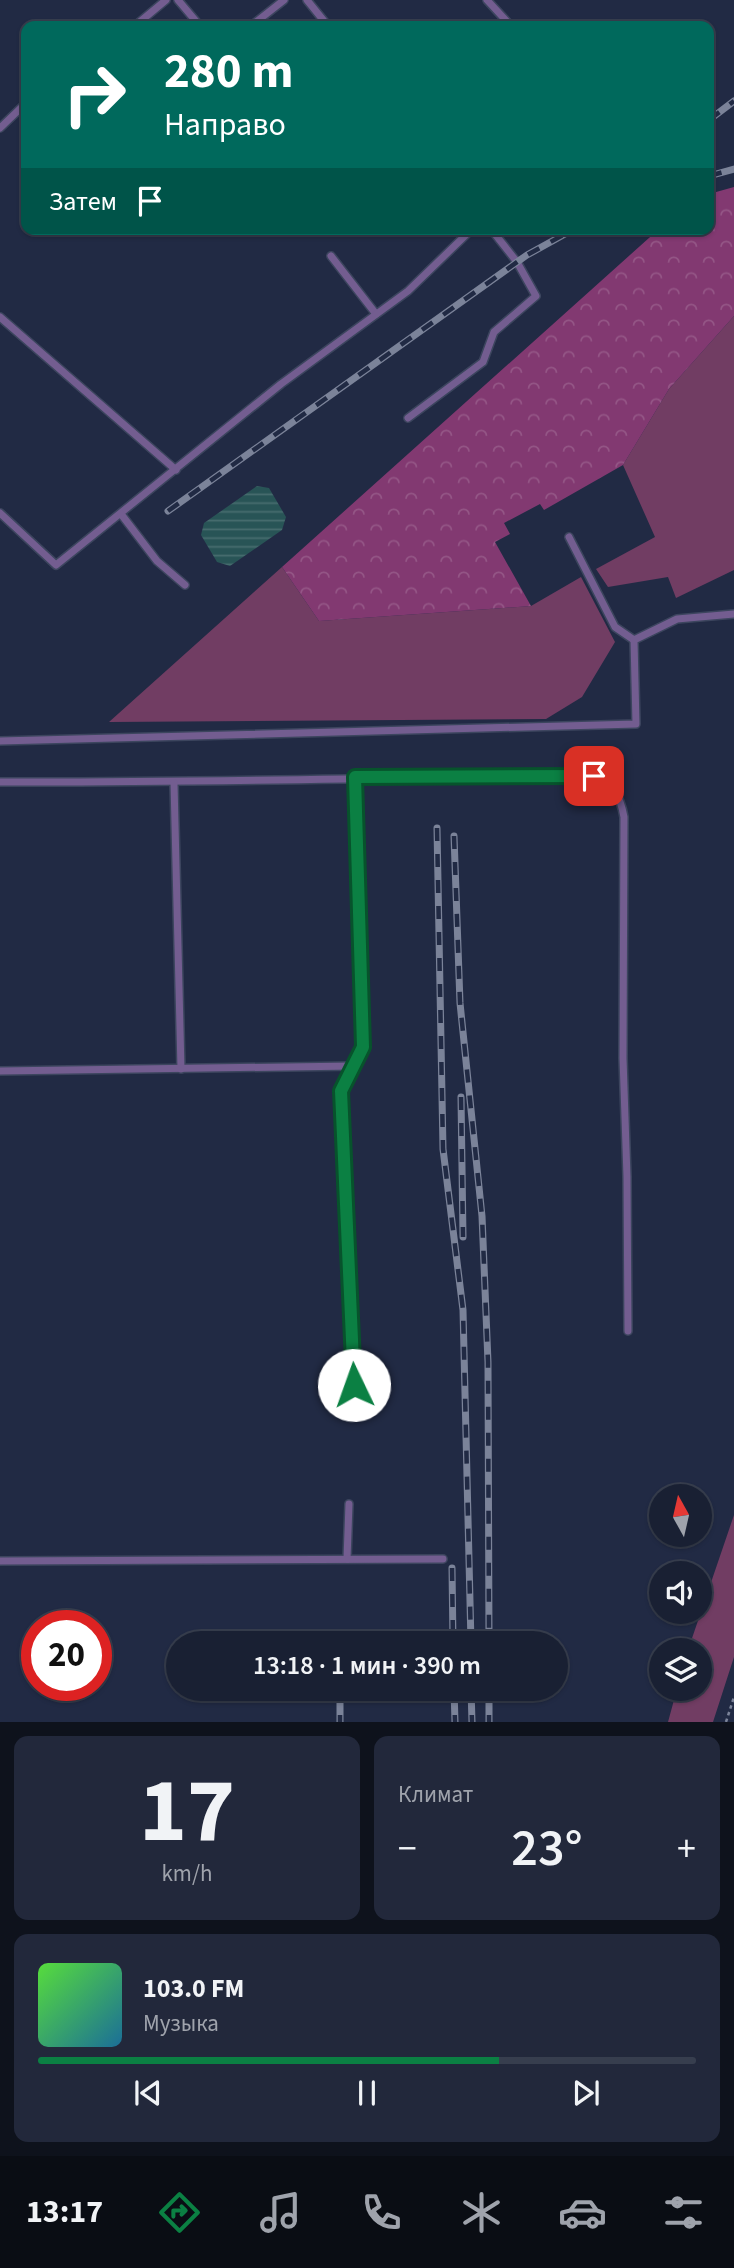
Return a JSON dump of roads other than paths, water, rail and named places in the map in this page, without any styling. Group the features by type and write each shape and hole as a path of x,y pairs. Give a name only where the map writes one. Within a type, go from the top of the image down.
{"lane":[{"path":"141,21 166,0"},
{"path":"178,0 196,21"},
{"path":"257,21 284,0"},
{"path":"307,0 324,21"},
{"path":"487,0 506,21"},
{"path":"0,128 21,108"},
{"path":"0,513 56,565 281,384 408,291 466,235"},
{"path":"408,418 483,362 494,332 536,296 517,262 496,235"},
{"path":"331,256 376,314"},
{"path":"0,317 176,470"},
{"path":"121,514 158,561 185,585"},
{"path":"569,537 615,627 634,640"},
{"path":"634,640 677,619 734,614"},
{"path":"0,741 636,724 634,640"},
{"path":"0,782 174,783 355,777 594,776 612,785 621,799 624,817 622,1059 627,1177 628,1331"},
{"path":"354,1385 341,1091 363,1047 355,777"},
{"path":"174,783 181,1069"},
{"path":"0,1071 353,1066"},
{"path":"347,1559 349,1504"},
{"path":"0,1561 443,1559"}],"railway":[{"path":"714,116 734,101"},
{"path":"714,175 734,169"},
{"path":"168,511 527,255 563,235"},
{"path":"437,828 443,1149 463,1310 471,1631"},
{"path":"454,836 460,1003 482,1216 488,1362 489,1631"},
{"path":"461,1097 463,1237"},
{"path":"452,1568 453,1631"},
{"path":"340,1701 340,1722"},
{"path":"454,1701 455,1722"},
{"path":"471,1701 472,1722"},
{"path":"489,1701 489,1722"}]}
